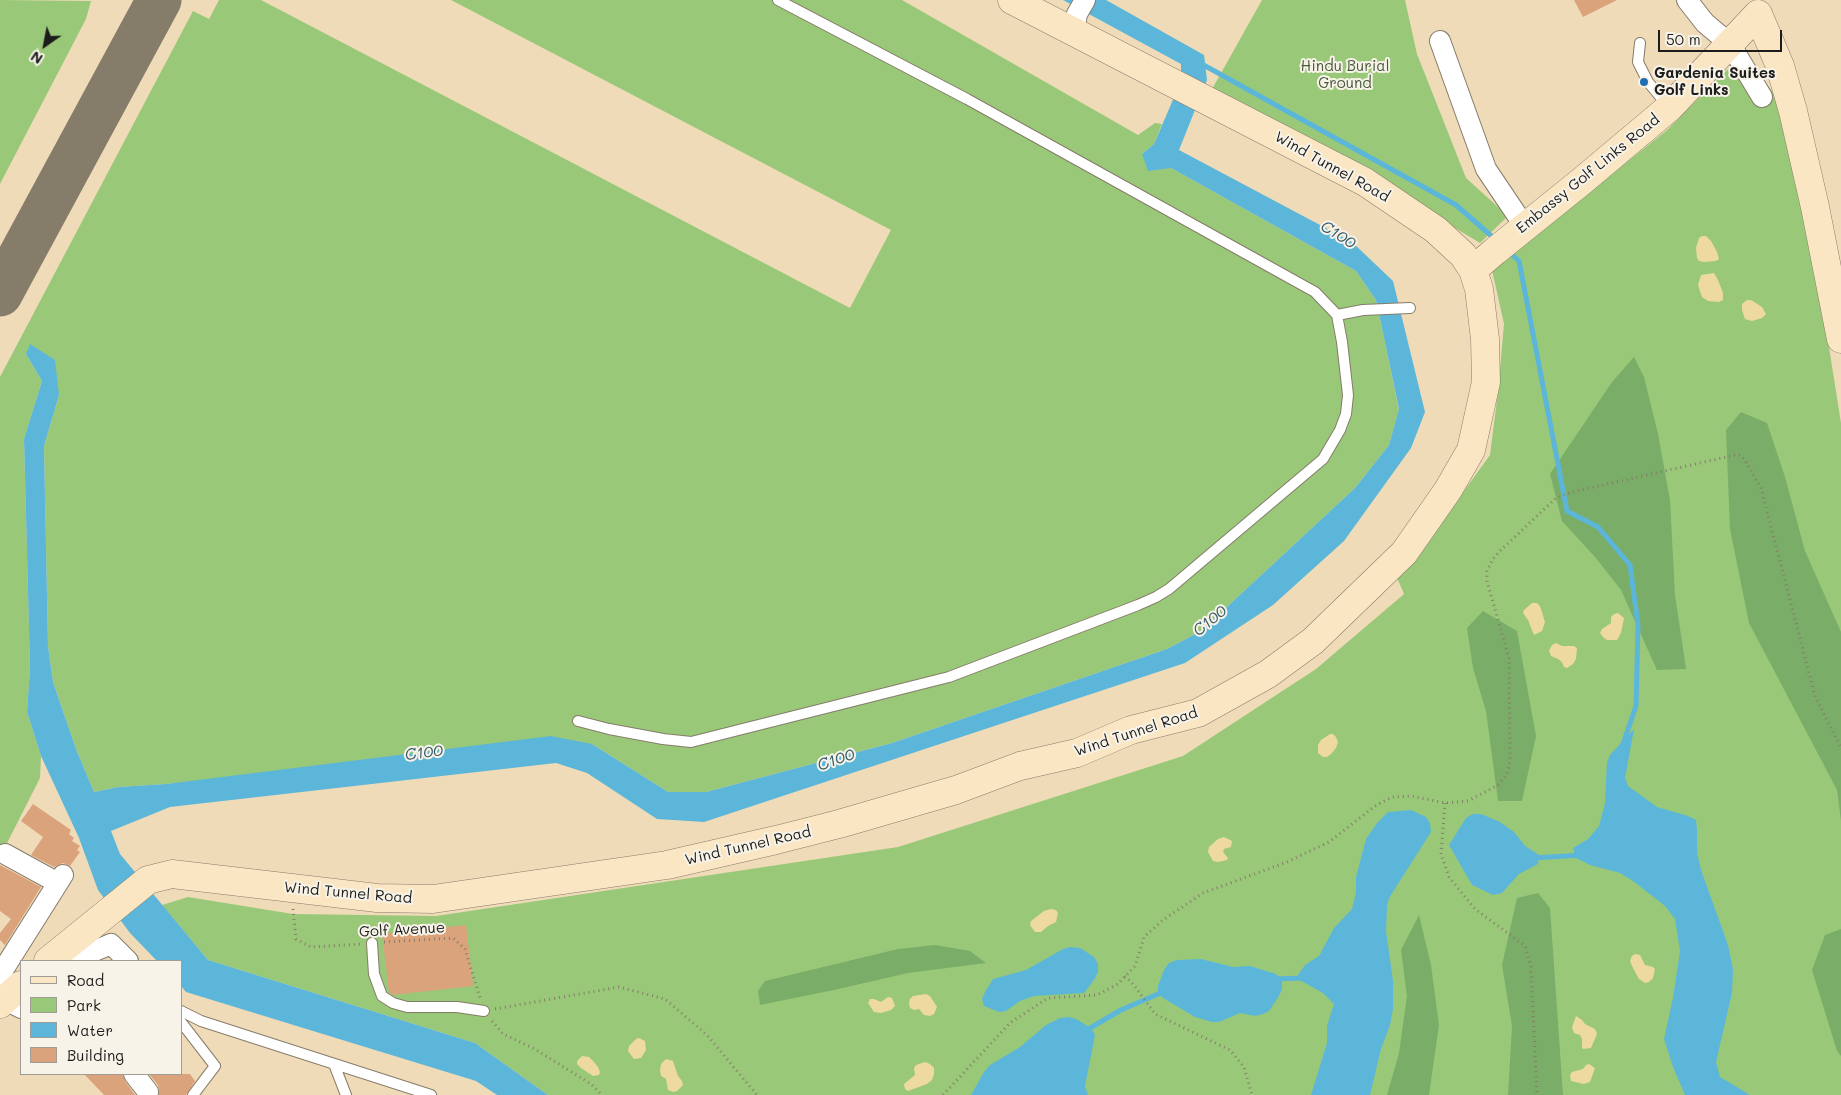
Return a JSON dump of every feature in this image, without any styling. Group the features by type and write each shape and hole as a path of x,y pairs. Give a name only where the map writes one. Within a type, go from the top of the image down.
{"street":[{"name":"Wind Tunnel Road","path":"51,960 77,950 148,880 172,874 376,898 433,899 667,864 839,824 956,790 1020,766 1077,753 1131,730 1198,713 1268,674 1313,641 1404,553 1448,490 1471,450 1486,382 1486,339 1479,289 1473,270 1463,255 1450,242 1365,182 1170,82 1078,15 1012,0"},
{"path":"1687,0 1705,22 1730,44 1762,96"},
{"name":"Embassy Golf Links Road","path":"1473,270 1670,107 1730,44 1762,7"},
{"name":"Embassy Golf Links Road","path":"1762,7 1805,161 1838,304 1841,339"},
{"path":"1440,41 1510,239"},
{"path":"5,854 60,879 24,960"},
{"path":"77,950 92,952 112,944 127,960"},
{"path":"8,995 20,968"},
{"path":"135,1075 148,1092"}],"lane":[{"path":"578,721 608,729 691,742 949,678 1156,597 1169,589 1323,459 1340,430 1346,414 1348,395 1337,315 1315,292 967,98 778,0"},
{"path":"1640,43 1638,62 1648,82 1670,107"},
{"path":"1337,315 1363,310 1410,308"},
{"path":"372,943 374,974 382,996 393,1003 407,1007 484,1010"},
{"path":"182,1011 201,1021 431,1095"},
{"path":"182,1023 215,1066 193,1095"},
{"path":"334,1064 346,1095"}],"path":[{"path":"943,1095 1010,1023 1048,998 1097,995 1118,984 1135,966 1144,937 1163,920 1203,893 1287,862 1329,842 1375,806 1392,797 1412,796 1445,803 1468,801 1498,785 1506,774 1510,762 1509,658 1487,581 1487,571 1493,559 1501,550 1556,498 1572,492 1740,455 1761,488 1815,696 1841,748"},
{"path":"1445,803 1441,854 1449,878 1475,909 1525,946 1530,967 1538,1095"},
{"name":"Golf Avenue","path":"292,889 296,939 310,947 453,938 465,949 484,1010 502,1034 533,1048 591,1084 602,1095"},
{"path":"1125,976 1155,1014 1230,1050 1244,1067 1252,1095"},
{"path":"484,1010 619,987 665,999 707,1035 757,1095"}],"green space":[{"path":"0,0 91,1 86,19 0,184"},
{"path":"219,0 261,0 850,308 891,230 451,0 902,0 1138,135 1155,123 1162,124 1154,144 1142,154 1171,168 1356,271 1376,300 1399,410 1389,445 1355,488 1201,631 1167,649 892,743 706,792 668,792 592,744 118,787 94,792 76,749 53,682 48,646 44,446 59,395 26,354 42,381 24,439 30,668 27,712 41,756 40,778 0,857 0,377 193,11 209,19"},
{"name":"Hindu Burial Ground","path":"1262,0 1405,0 1417,54 1466,178 1508,216 1480,243 1291,129 1211,91"},
{"path":"1744,53 1777,98 1819,284 1841,423 1841,1095 548,1095 475,1043 208,960 162,905 188,897 293,914 436,916 898,847 1183,756 1316,669 1404,594 1395,573 1422,549 1490,455 1504,324 1492,270 1667,130"},
{"path":"1634,357 1644,377 1658,434 1670,500 1675,595 1686,669 1657,670 1621,590 1595,557 1562,521 1550,474 1612,382"},
{"path":"1741,412 1767,423 1785,477 1805,551 1841,632 1841,821 1837,790 1749,623 1730,529 1726,430"},
{"path":"1483,611 1517,631 1536,736 1522,801 1498,801 1486,711 1473,668 1467,628"},
{"path":"1538,893 1550,908 1563,1095 1508,1095 1512,1026 1502,965 1517,898"},
{"path":"1419,915 1431,965 1439,1025 1429,1095 1387,1095 1399,1053 1407,996 1401,950"},
{"path":"1841,929 1841,1056 1837,1051 1812,970 1825,935"},
{"path":"935,945 970,951 986,963 908,973 760,1005 758,991 765,981 898,949"}],"sand":[{"path":"1706,236 1711,241 1719,259 1716,261 1704,262 1699,261 1697,258 1696,248 1699,238"},
{"path":"1714,273 1723,293 1723,300 1719,302 1708,301 1702,297 1698,285 1701,275"},
{"path":"1747,300 1751,300 1762,307 1766,314 1762,318 1752,321 1745,319 1742,304"},
{"path":"1532,603 1537,603 1540,606 1545,622 1542,631 1534,635 1523,613"},
{"path":"1618,613 1624,618 1621,633 1617,640 1607,640 1600,633 1602,629 1611,623 1611,617"},
{"path":"1556,643 1562,646 1574,646 1577,648 1576,659 1567,668 1558,659 1551,656 1549,651 1552,645"},
{"path":"1330,734 1336,737 1338,742 1331,754 1323,757 1318,753 1318,745 1321,740"},
{"path":"1224,837 1232,841 1231,847 1224,849 1223,852 1228,858 1218,862 1213,861 1208,852 1209,847 1218,839"},
{"path":"1056,910 1058,913 1056,922 1041,932 1035,932 1030,925 1031,921 1044,911"},
{"path":"1635,954 1640,955 1645,965 1655,969 1653,978 1649,982 1645,983 1639,979 1633,968 1630,961"},
{"path":"926,994 930,996 937,1007 934,1014 930,1016 924,1015 919,1009 914,1010 910,1008 909,1003 913,996"},
{"path":"888,997 892,998 895,1006 891,1010 881,1013 874,1012 868,1003 870,999 881,1002"},
{"path":"1576,1016 1585,1024 1595,1029 1597,1034 1591,1048 1583,1049 1580,1035 1574,1033 1572,1027"},
{"path":"639,1038 645,1041 646,1050 641,1058 634,1059 628,1051 629,1046"},
{"path":"582,1056 589,1057 593,1061 598,1067 599,1075 593,1076 577,1064 577,1061"},
{"path":"666,1059 673,1061 678,1076 682,1081 683,1085 677,1091 668,1090 666,1079 661,1076 661,1064"},
{"path":"925,1062 934,1068 932,1080 927,1084 908,1091 905,1089 904,1084 915,1075 914,1068 916,1065"},
{"path":"1589,1064 1595,1068 1590,1082 1584,1084 1571,1081 1570,1075 1572,1072 1583,1069"}],"water":[{"name":"C100","path":"1063,0 1106,0 1204,55 1207,80 1179,150 1352,242 1393,281 1425,412 1411,448 1344,541 1273,605 1185,663 704,822 657,819 587,773 556,763 170,807 111,831 120,854 208,960 475,1043 548,1095 497,1095 476,1081 186,992 182,987 182,960 156,960 130,933 98,890 79,838 41,756 27,712 30,668 24,439 42,381 26,354 30,344 55,360 59,395 44,446 48,646 53,682 76,749 94,792 118,787 166,784 551,736 592,744 668,792 706,792 892,743 1167,649 1201,631 1355,488 1389,445 1399,409 1376,300 1356,271 1171,168 1148,171 1142,154 1154,144 1181,81 1181,64"},
{"path":"1634,729 1625,778 1628,786 1657,807 1696,820 1697,853 1701,870 1728,945 1733,969 1732,993 1716,1062 1720,1077 1750,1095 1685,1095 1664,1039 1673,998 1680,951 1675,919 1665,906 1633,881 1620,873 1590,865 1576,858 1573,848 1588,839 1599,826 1605,803 1607,762 1610,755"},
{"path":"1411,810 1426,817 1430,823 1431,832 1389,898 1387,906 1386,931 1393,981 1393,1009 1370,1095 1311,1095 1327,1043 1327,1026 1334,1004 1323,993 1296,978 1305,965 1319,956 1334,928 1352,909 1356,893 1356,877 1366,839 1377,823 1388,812"},
{"path":"1473,814 1481,814 1500,822 1514,832 1525,846 1539,855 1538,864 1519,874 1502,893 1493,895 1472,885 1449,845 1466,818"},
{"path":"1070,947 1080,948 1094,957 1098,964 1098,972 1084,993 1034,996 1020,1001 1006,1011 999,1012 984,1006 982,999 993,979 1026,970"},
{"path":"1201,959 1233,967 1250,966 1276,974 1282,981 1282,989 1269,1011 1263,1014 1255,1016 1240,1013 1219,1022 1195,1017 1163,998 1158,993 1158,986 1169,963 1177,960"},
{"path":"1069,1017 1091,1028 1095,1035 1085,1086 1088,1095 971,1095 990,1065 1020,1047 1046,1025 1060,1018"}],"building":[{"path":"1574,0 1617,0 1583,17"},
{"path":"33,804 71,830 69,834 74,838 72,841 80,846 77,850 80,852 70,866 63,863 54,867 31,855 43,837 21,821"},
{"path":"0,865 41,887 5,945 0,940 0,933 11,919 0,911"},
{"path":"466,925 473,986 393,995 389,992 382,934"},
{"path":"190,1074 195,1081 186,1095 159,1095 158,1085 150,1075"},
{"path":"85,1075 122,1075 135,1095 104,1095"}],"waterway":[{"path":"1200,63 1456,205 1496,240"},
{"path":"1508,251 1519,261 1567,511 1598,527 1630,565 1638,625 1636,706 1623,744"},
{"path":"1533,858 1582,855"},
{"path":"1274,979 1303,978"},
{"path":"1085,1031 1121,1010 1165,991"}],"taxiway":[{"path":"0,294 159,0"}],"place":[{"name":"Gardenia Suites Golf Links","path":"1644,82"}]}
